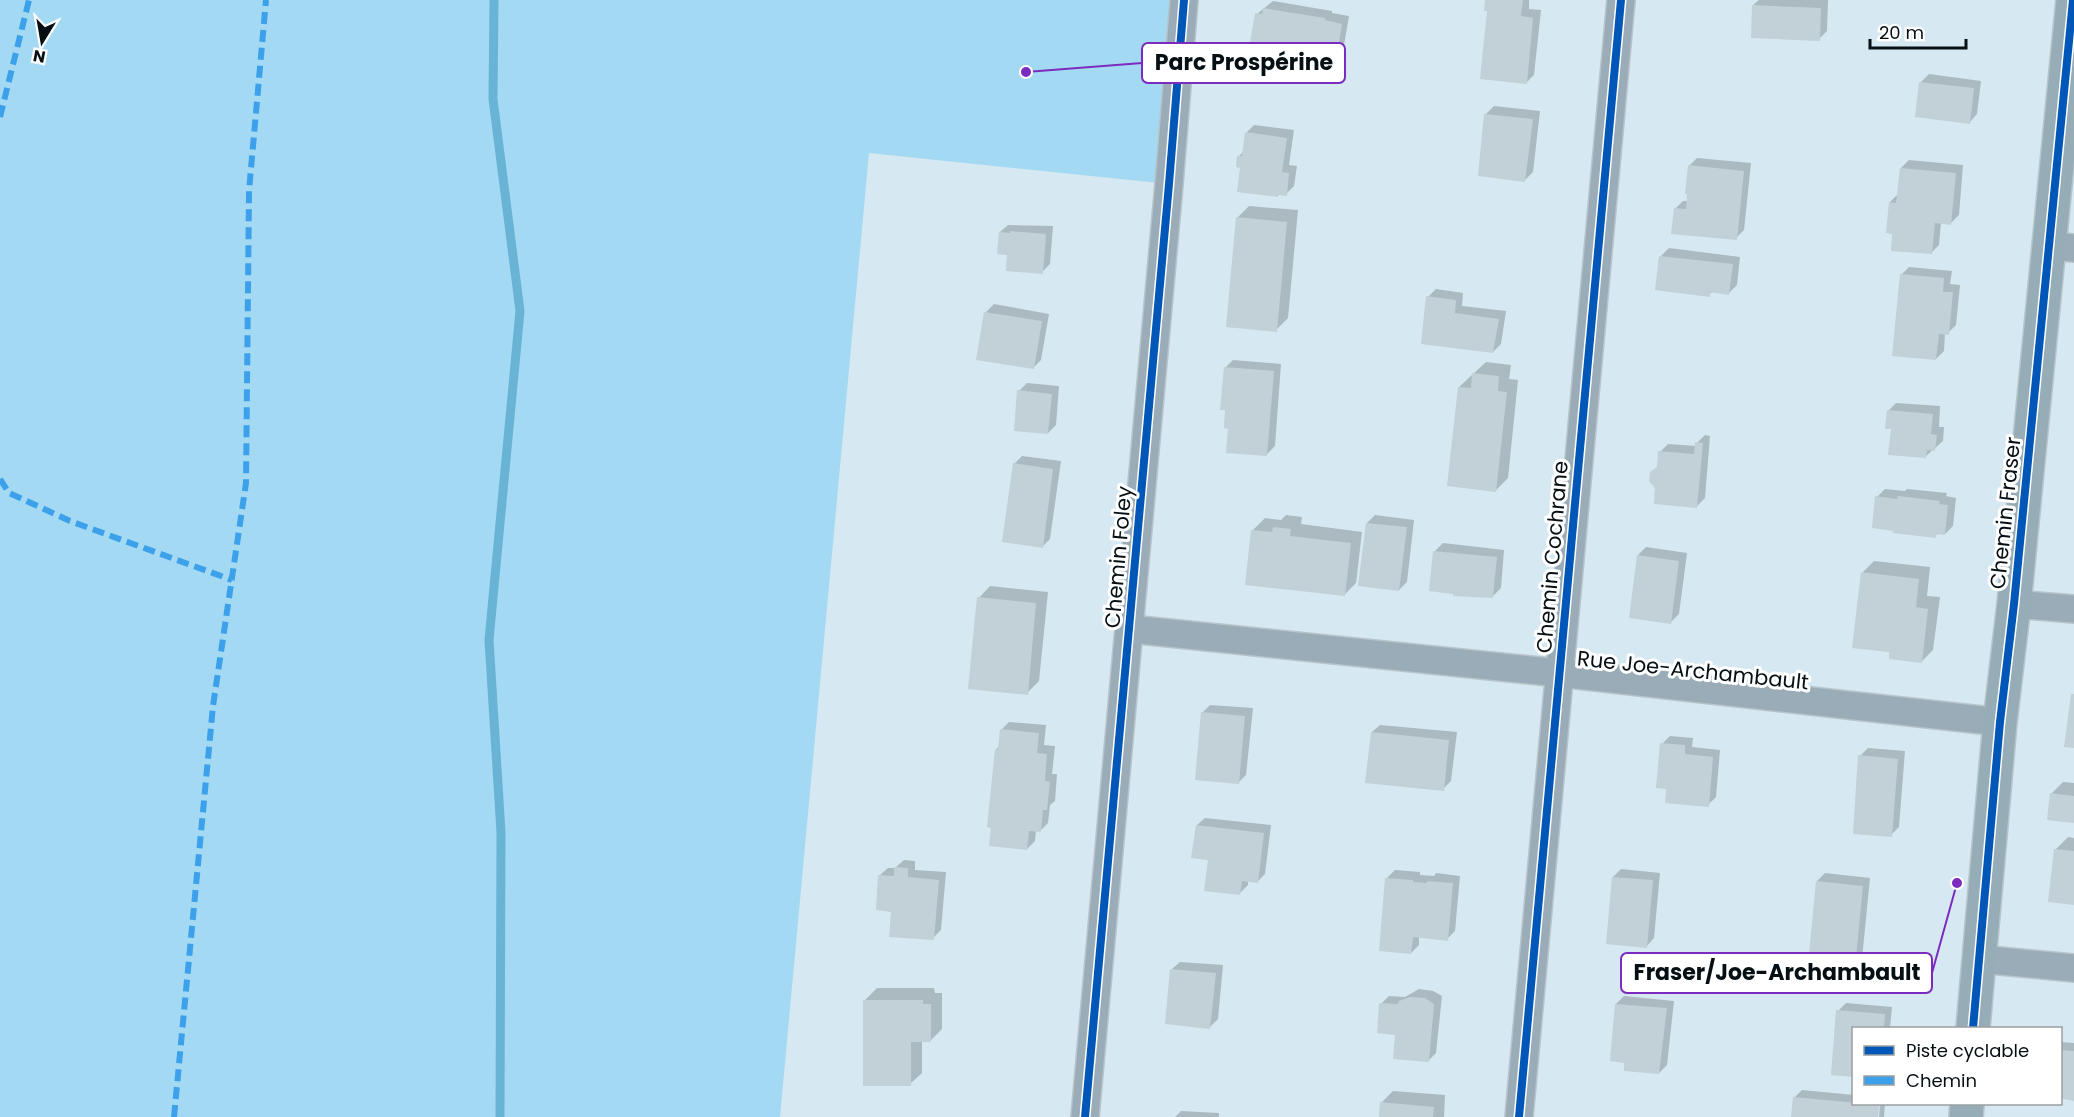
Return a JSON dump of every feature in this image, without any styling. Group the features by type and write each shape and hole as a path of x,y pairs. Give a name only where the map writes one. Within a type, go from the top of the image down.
{"street":[{"name":"Chemin Foley","path":"1085,1117 1184,0"},
{"name":"Chemin Cochrane","path":"1519,1117 1621,0"},
{"name":"Chemin Fraser","path":"1973,1027 2000,722 2062,247 2073,0"},
{"path":"2014,604 2074,609"},
{"name":"Rue Joe-Archambault","path":"1130,629 1559,673 2000,722"},
{"path":"1979,959 2074,968"}],"shaded area":[{"path":"0,0 1184,0 1169,184 869,153 780,1117 0,1117"}],"building":[{"path":"1485,0 1523,0 1521,16 1533,18 1527,84 1480,79 1487,11 1484,11"},
{"path":"1752,5 1821,8 1820,41 1751,38"},
{"path":"1263,8 1325,18 1325,20 1342,24 1335,67 1256,56 1257,50 1249,48 1255,13 1262,14"},
{"path":"1919,82 1974,88 1970,124 1915,117"},
{"path":"1484,114 1533,119 1525,182 1478,176"},
{"path":"1245,132 1287,138 1282,172 1289,173 1287,196 1237,192 1240,168 1236,167 1237,156 1242,156"},
{"path":"1688,165 1744,171 1737,240 1671,234 1674,208 1686,209"},
{"path":"1900,168 1956,173 1951,225 1935,223 1932,254 1891,251 1892,234 1886,233 1889,202 1896,203"},
{"path":"1236,217 1287,222 1277,332 1226,327"},
{"path":"1010,231 1046,234 1043,274 1006,271 1007,255 997,254 999,232 1010,233"},
{"path":"1659,256 1733,264 1729,295 1710,292 1710,297 1655,290"},
{"path":"1900,274 1944,278 1943,292 1953,292 1949,335 1939,334 1936,360 1892,356"},
{"path":"1426,296 1456,300 1455,313 1499,319 1493,353 1421,344"},
{"path":"984,312 1042,321 1034,369 976,360"},
{"path":"1224,367 1274,371 1267,456 1226,453 1228,429 1224,428 1225,410 1220,410"},
{"path":"1472,373 1499,376 1498,391 1507,392 1496,492 1447,486 1458,387 1471,388"},
{"path":"1017,390 1052,394 1048,434 1014,431"},
{"path":"1887,410 1933,414 1931,434 1937,435 1935,451 1927,450 1926,458 1888,455 1891,429 1885,429"},
{"path":"1695,442 1703,443 1697,508 1654,504 1655,488 1649,481 1650,472 1657,467 1658,451 1694,454"},
{"path":"1013,463 1053,469 1043,548 1002,542"},
{"path":"1875,496 1940,501 1939,504 1948,505 1945,535 1936,534 1936,538 1872,528"},
{"path":"1366,523 1407,527 1399,591 1358,586"},
{"path":"1273,527 1291,529 1290,536 1351,543 1345,596 1245,585 1251,530 1272,532"},
{"path":"1433,551 1497,557 1493,598 1453,596 1453,594 1429,591"},
{"path":"1637,555 1679,561 1671,624 1629,618"},
{"path":"1861,572 1919,579 1916,607 1928,609 1922,663 1889,659 1889,652 1852,648"},
{"path":"977,597 1036,603 1028,695 968,689"},
{"path":"2071,694 2074,694 2074,748 2064,747"},
{"path":"1201,712 1245,716 1239,784 1195,780"},
{"path":"1000,729 1039,733 1037,753 1047,754 1045,781 1050,782 1047,810 1043,810 1041,832 1029,831 1027,850 989,846 991,828 987,827 995,749 998,750"},
{"path":"1371,732 1449,740 1444,791 1365,783"},
{"path":"1660,743 1685,745 1685,754 1713,757 1709,807 1665,803 1666,789 1656,788"},
{"path":"1858,755 1898,759 1892,837 1853,834"},
{"path":"2050,793 2074,796 2074,823 2047,820"},
{"path":"1196,825 1264,833 1258,883 1242,881 1240,895 1204,891 1208,860 1191,858"},
{"path":"2054,849 2074,851 2074,905 2048,902"},
{"path":"894,867 908,868 908,877 939,880 934,940 889,937 891,912 876,910 878,875 894,876"},
{"path":"1612,877 1653,880 1647,948 1606,944"},
{"path":"1385,878 1413,880 1413,882 1453,883 1448,941 1413,937 1411,954 1379,951"},
{"path":"1816,881 1863,886 1854,978 1807,974"},
{"path":"1170,969 1216,973 1210,1029 1165,1024"},
{"path":"1410,997 1425,998 1434,1004 1429,1062 1393,1059 1395,1035 1377,1033 1379,1003 1398,1004 1399,1001"},
{"path":"863,1000 923,1000 923,1004 931,1004 931,1042 911,1042 911,1086 863,1086"},
{"path":"1615,1004 1667,1008 1659,1074 1624,1071 1624,1063 1610,1061"},
{"path":"1836,1010 1885,1014 1884,1027 1852,1027 1852,1077 1831,1075"},
{"path":"2062,1050 2074,1051 2074,1101 2062,1098"},
{"path":"1793,1097 1852,1102 1852,1105 1879,1105 1878,1117 1791,1117"},
{"path":"1380,1102 1434,1107 1433,1117 1379,1117"}],"waterway":[{"path":"494,0 493,99 520,311 489,640 501,832 500,1117"}],"marked path":[{"path":"0,117 29,0"},
{"path":"174,1117 213,706 246,483 249,191 266,0"},
{"path":"0,479 9,493 70,521 232,580"}],"cycle path":[{"path":"1085,1117 1184,0"},
{"path":"1519,1117 1621,0"},
{"path":"1973,1027 2000,722 2014,604 2073,0"}],"place":[{"name":"Parc Prospérine","path":"1026,72"},
{"name":"Fraser/Joe-Archambault","path":"1957,883"}]}
